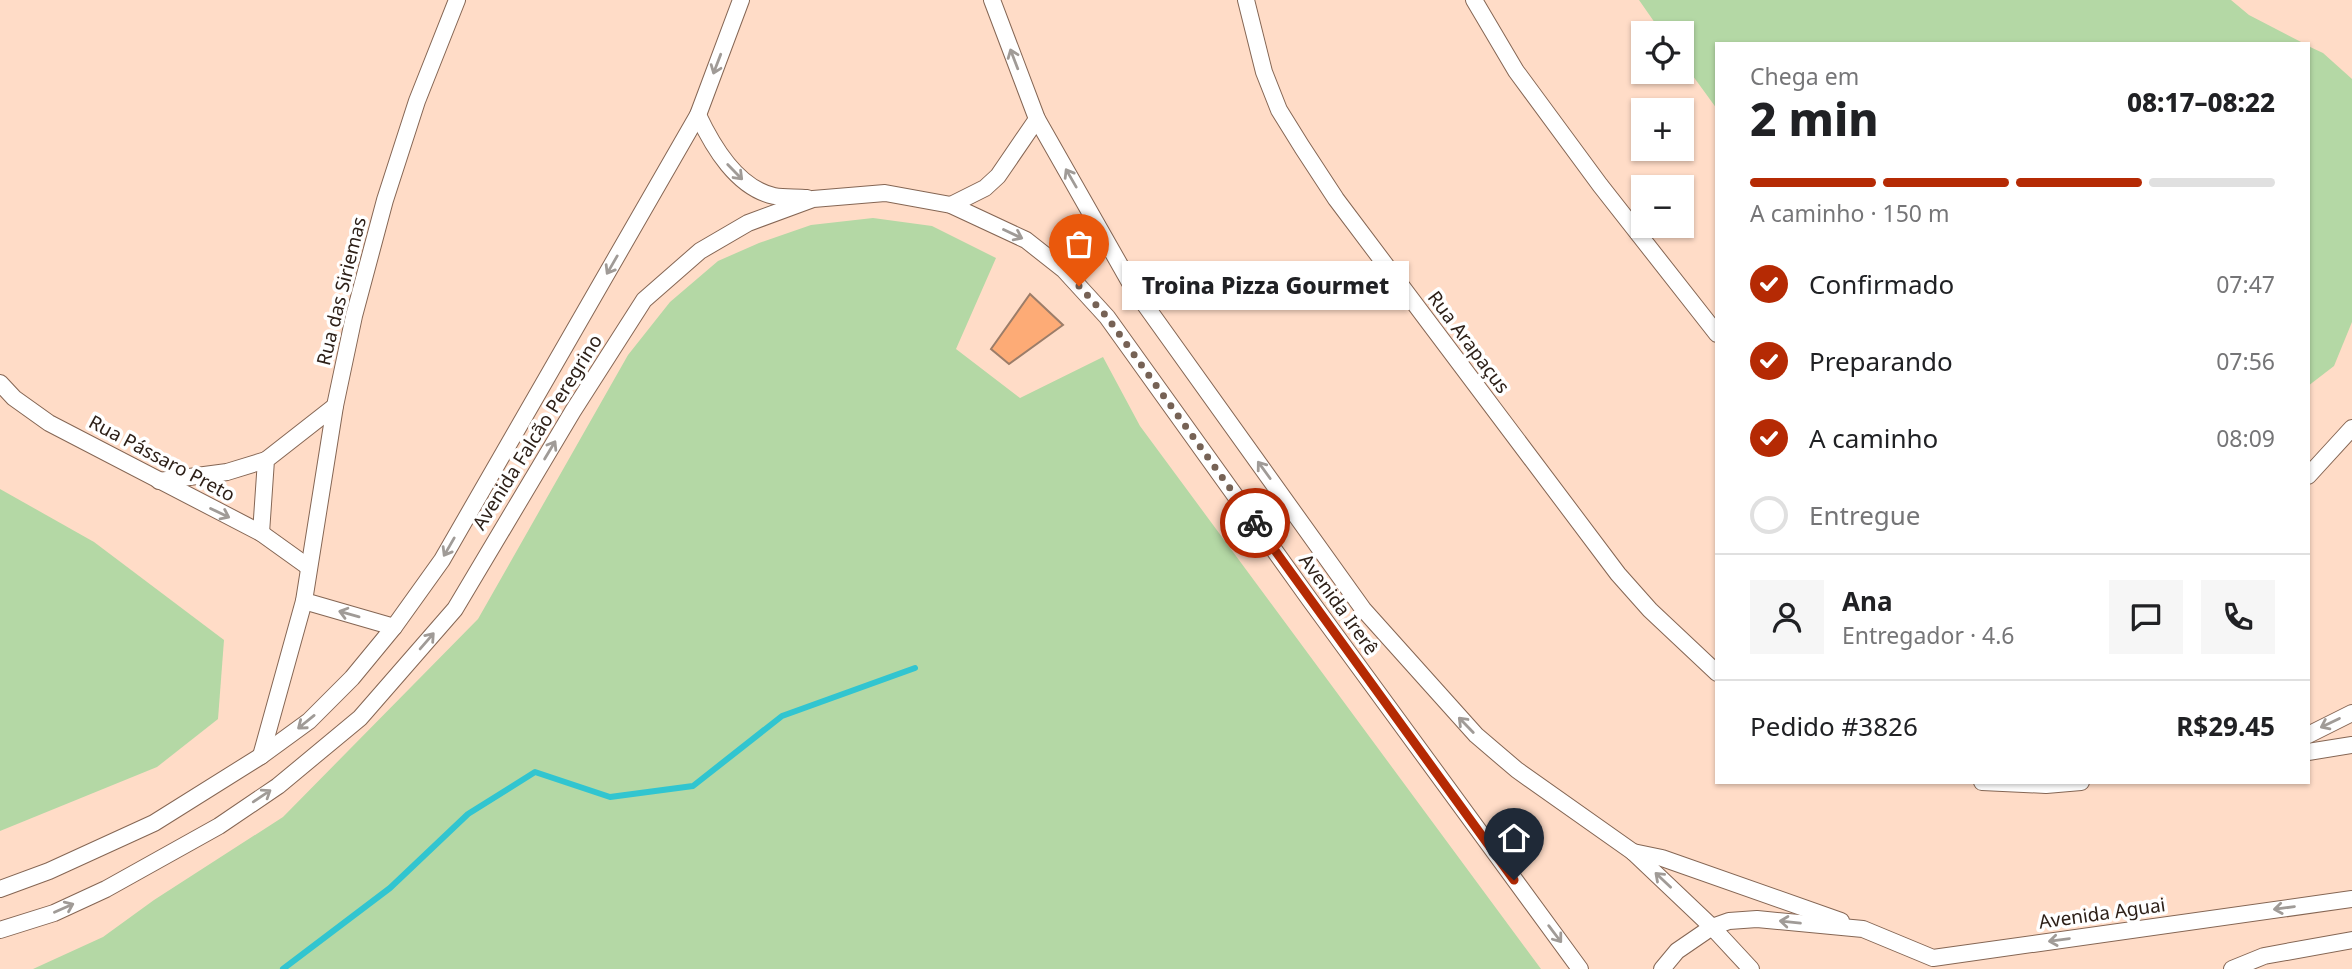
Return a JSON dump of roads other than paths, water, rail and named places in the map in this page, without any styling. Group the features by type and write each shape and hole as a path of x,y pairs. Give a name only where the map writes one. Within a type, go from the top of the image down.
{"street":[{"name":"Rua das Siriemas","path":"261,756 304,601 307,566 334,406 355,316 385,201 417,101 457,0"},
{"name":"Avenida Falcão Peregrino","path":"0,889 49,871 154,823 261,756 309,721 352,678 394,627 442,560 698,115 741,0"},
{"path":"951,205 985,188 998,176 1037,119 992,0"},
{"name":"Rua Arapaçus","path":"1246,0 1264,72 1279,110 1336,199 1618,574 1650,610 1715,671"},
{"path":"1474,0 1516,71 1600,185 1715,331"},
{"path":"698,115 728,165 748,184 773,196 813,198"},
{"name":"Avenida Irerê","path":"1037,119 1133,288 1363,609 1476,736 1517,770 1633,852"},
{"name":"Avenida Falcão Peregrino","path":"0,930 54,912 106,889 219,826 278,786 359,718 455,609 573,411 644,300 700,251 748,223 813,198 886,193 951,205"},
{"name":"Avenida Irerê","path":"951,205 1026,240 1064,270 1107,317 1580,969"},
{"name":"Rua Pássaro Preto","path":"0,383 14,398 50,423 261,533 307,566"},
{"path":"159,481 227,471 265,460 334,406"},
{"path":"2310,474 2352,428"},
{"path":"261,533 265,460"},
{"path":"304,601 394,627"},
{"path":"2310,734 2352,713"},
{"path":"2310,752 2352,745"},
{"path":"2025,784 2058,784"},
{"path":"1633,852 1712,927 1751,969"},
{"name":"Avenida Aguai","path":"1633,852 1662,859 1863,929 1938,963 2352,899"},
{"name":"Avenida Aguai","path":"1712,927 1729,921 1757,919 1863,929"},
{"path":"1662,969 1677,951 1712,927"},
{"path":"2232,969 2264,956 2352,940"}],"waterway":[{"path":"283,969 390,888 468,814 535,772 610,797 693,786 782,716 915,668"}],"place":[{"name":"Troina Pizza Gourmet","path":"1079,286"}]}
